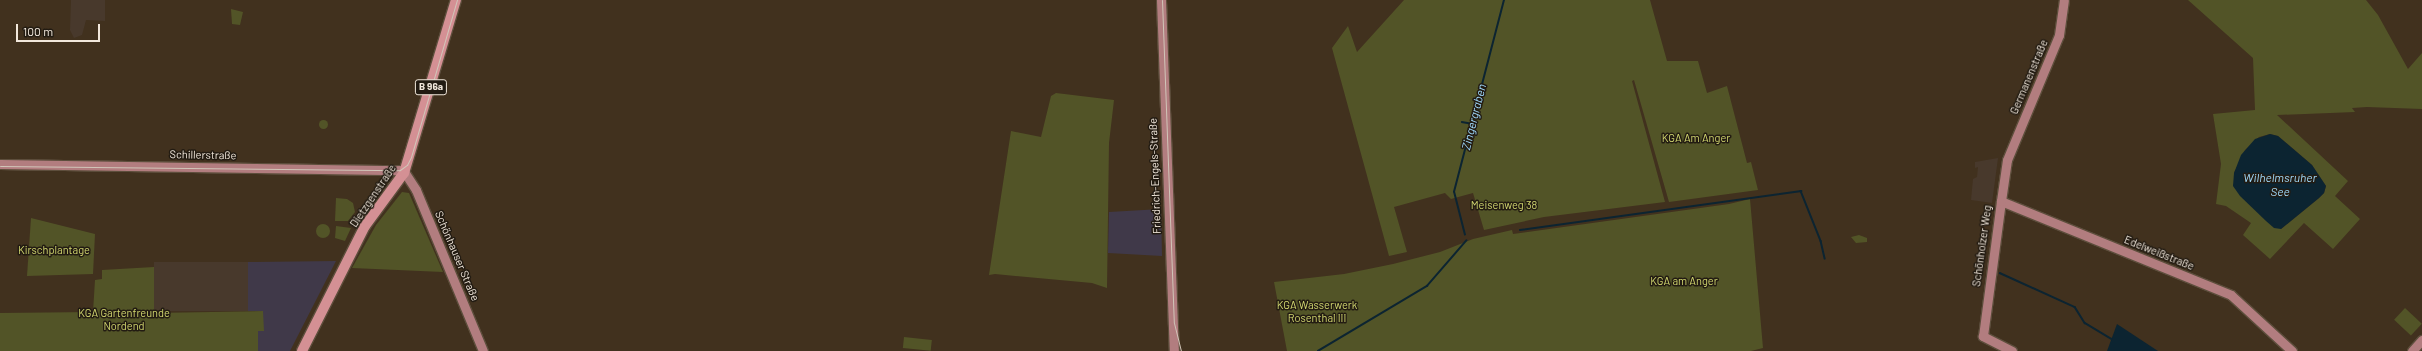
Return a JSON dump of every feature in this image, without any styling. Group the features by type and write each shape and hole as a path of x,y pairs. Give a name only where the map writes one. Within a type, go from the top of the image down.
{"main road":[{"name":"Dietzgenstraße","path":"302,351 366,226 404,173 456,0"}],"street":[{"name":"Friedrich-Engels-Straße","path":"1161,0 1174,351"},
{"name":"Germanenstraße","path":"2007,160 2059,35 2064,0"},
{"name":"Schönholzer Weg","path":"2007,160 1983,336 2012,351"},
{"name":"Schillerstraße","path":"0,164 388,170 404,173"},
{"name":"Schönhauser Straße","path":"404,173 416,190 483,351"},
{"name":"Edelweißstraße","path":"2001,201 2231,295 2292,351"},
{"path":"2412,351 2422,340"}],"shaded area":[{"path":"71,0 105,0 105,21 86,20 82,35 74,38 70,30"},
{"path":"1998,158 1992,203 1971,200 1973,179 1977,177 1978,167 1975,168 1975,162"},
{"path":"1161,209 1162,256 1108,253 1109,212"},
{"path":"336,261 290,351 258,351 258,331 263,331 263,311 248,311 248,262"},
{"path":"154,262 248,262 248,311 154,311"}],"green space":[{"path":"1404,0 1650,0 1667,61 1698,61 1707,93 1727,86 1747,163 1751,162 1758,190 1669,202 1634,80 1632,81 1665,202 1544,217 1484,230 1473,193 1451,199 1445,193 1394,207 1407,252 1389,256 1332,48 1348,26 1357,52"},
{"path":"2188,0 2366,0 2378,15 2408,69 2422,53 2422,109 2367,107 2352,108 2355,112 2277,115 2348,181 2335,196 2360,219 2333,249 2304,223 2270,259 2243,235 2251,223 2226,206 2216,204 2221,164 2213,114 2255,110 2253,58","holes":["2270,134 2278,136 2312,165 2326,186 2324,193 2319,198 2281,229 2234,173 2245,150 2259,137"]},
{"path":"231,9 243,12 240,25 232,24"},
{"path":"1056,93 1114,100 1109,143 1107,288 1092,283 995,274 989,275 1011,131 1041,137 1051,96"},
{"path":"323,119 328,124 323,129 318,124"},
{"path":"402,192 409,193 443,272 352,268 376,225"},
{"path":"336,198 347,199 353,203 355,212 348,221 335,221"},
{"name":"KGA am Anger","path":"1750,199 1763,348 1751,351 1287,351 1274,282 1344,274 1393,264 1440,252 1473,239 1512,230 1513,234 1729,204"},
{"name":"Kirschplantage","path":"31,218 95,234 93,274 27,276"},
{"path":"320,224 326,224 330,228 330,234 326,238 320,238 316,234 316,228"},
{"path":"336,226 351,228 345,241 335,238"},
{"path":"1859,235 1867,238 1867,242 1856,243 1851,237"},
{"name":"KGA Gartenfreunde Nordend","path":"154,267 154,313 263,311 264,331 258,331 258,351 0,351 0,313 93,312 95,280 102,279 102,270"},
{"path":"2405,308 2422,324 2411,335 2394,320"},
{"path":"904,337 932,340 931,351 903,348"}],"water":[{"name":"Wilhelmsruher See","path":"2270,134 2278,136 2312,165 2326,186 2324,193 2319,198 2281,229 2274,228 2266,221 2240,196 2233,186 2234,173 2241,155 2255,139"},
{"path":"2117,324 2158,351 2107,351"}],"waterway":[{"name":"Zingergraben","path":"1465,235 1454,192 1504,0"},
{"path":"1462,122 1473,124"},
{"path":"1520,230 1801,191 1821,241 1825,259"},
{"name":"Zingergraben","path":"1318,351 1427,286 1466,241"},
{"path":"2000,273 2075,307 2085,323 2112,339"}],"tram line":[{"path":"0,166 400,170 407,165 411,157 457,0"},
{"path":"1162,0 1174,323 1181,351"}],"park label":[{"name":"KGA Am Anger","path":"1696,138"},
{"name":"Meisenweg 38","path":"1504,205"},
{"name":"KGA Wasserwerk Rosenthal III","path":"1317,312"}]}
